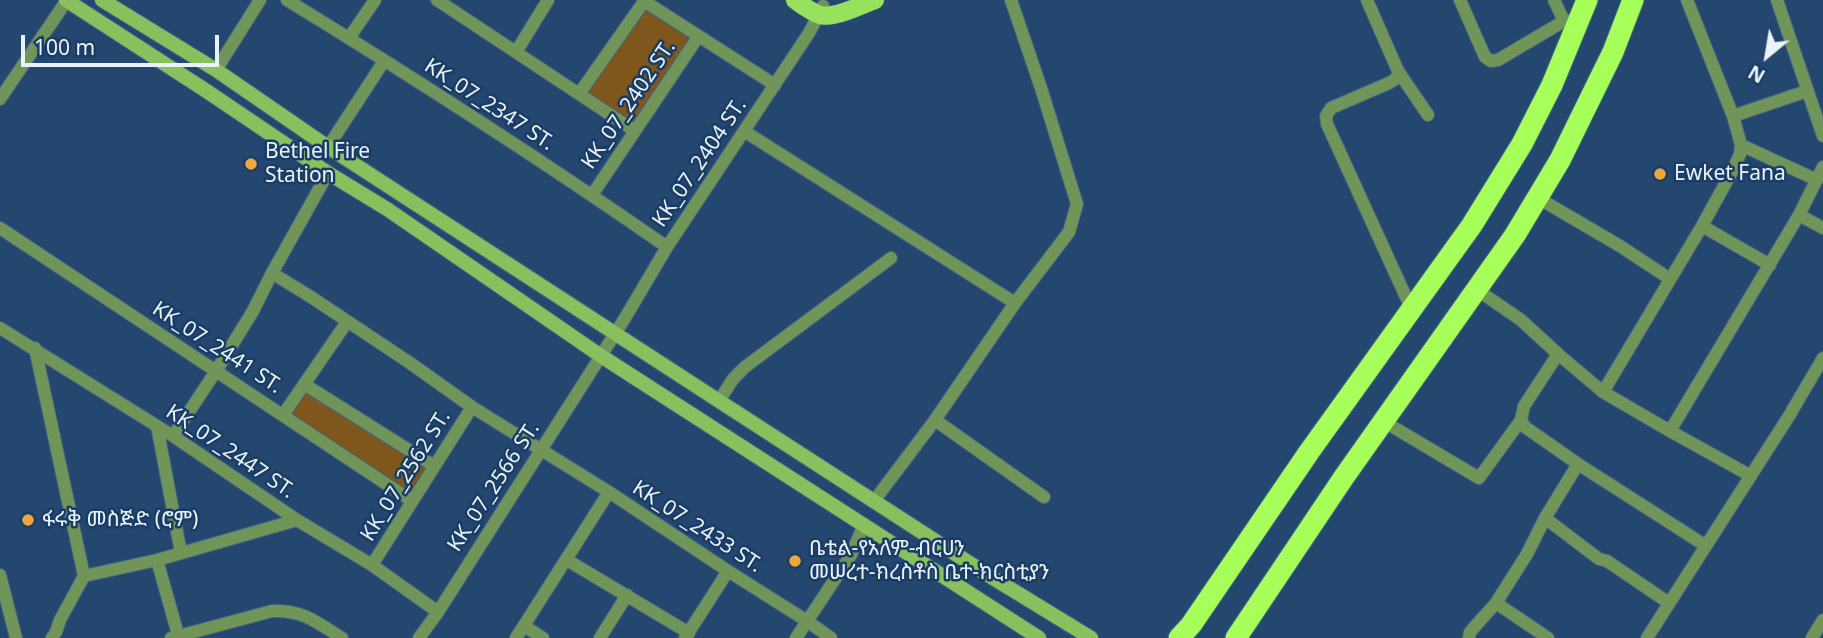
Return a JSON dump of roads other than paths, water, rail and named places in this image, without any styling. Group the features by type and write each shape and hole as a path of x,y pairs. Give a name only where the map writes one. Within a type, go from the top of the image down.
{"highway":[{"path":"1179,638 1191,625 1309,452 1472,225 1522,144 1552,85 1572,20 1587,0"},
{"path":"1236,638 1383,421 1497,262 1538,198 1560,160 1612,52 1633,0"}],"main road":[{"path":"795,0 838,14 875,0"},
{"path":"818,7 845,0"}],"street":[{"path":"1,95 67,0 328,173 387,209 601,356 1039,638"},
{"path":"102,0 216,70 328,148 988,575 1091,638"},
{"path":"216,70 260,0"},
{"name":"KK_07_2347 ST.","path":"287,0 592,195 667,247"},
{"path":"349,38 375,0"},
{"path":"516,52 548,0"},
{"path":"874,501 935,421 1015,303 1069,232 1074,220 1077,204 1011,0"},
{"path":"1367,0 1398,71 1428,115"},
{"path":"1460,0 1485,57 1491,61 1498,60 1572,20 1554,0"},
{"path":"1603,392 1702,226 1740,154 1741,145 1734,116 1687,0"},
{"path":"1777,0 1823,136"},
{"path":"579,94 644,1 775,85"},
{"path":"442,2 635,131"},
{"name":"KK_07_2404 ST.","path":"601,356 667,247 775,85 818,7"},
{"name":"KK_07_2402 ST.","path":"592,195 698,37"},
{"path":"328,148 384,61"},
{"path":"1398,71 1397,78 1331,108 1326,116 1327,124 1411,309"},
{"path":"1734,116 1807,91"},
{"path":"744,131 1015,303"},
{"path":"298,153 310,135"},
{"path":"1741,145 1817,180"},
{"path":"1670,431 1799,215 1823,167"},
{"path":"173,436 253,311 328,173"},
{"path":"1538,198 1670,279"},
{"path":"1799,215 1823,228"},
{"path":"1702,226 1770,265"},
{"name":"KK_07_2441 ST.","path":"0,228 412,501"},
{"path":"719,401 733,379 745,367 891,258"},
{"path":"272,273 472,407"},
{"path":"1476,289 1521,320 1603,392 1751,476"},
{"path":"283,415 347,322"},
{"name":"KK_07_2447 ST.","path":"0,328 173,436 297,520 372,565 438,612"},
{"path":"35,348 84,576 52,638"},
{"path":"1383,421 1479,478 1521,420 1524,406 1558,354"},
{"name":"KK_07_2566 ST.","path":"419,638 601,356"},
{"path":"1647,638 1790,416 1823,358"},
{"path":"304,384 434,466"},
{"name":"KK_07_2433 ST.","path":"472,407 609,492 831,638"},
{"name":"KK_07_2562 ST.","path":"372,565 472,407"},
{"path":"1521,420 1525,427 1578,464 1706,546"},
{"path":"935,421 1044,496"},
{"path":"157,426 181,553"},
{"path":"1469,638 1496,603 1527,554 1578,464"},
{"path":"516,638 609,492"},
{"path":"1545,518 1599,559 1607,561 1670,603"},
{"path":"84,576 181,553 297,520"},
{"path":"796,638 851,555 864,524"},
{"path":"156,559 176,637 272,611 288,610 304,615 324,633 342,638"},
{"path":"567,560 627,595 687,635 728,571"},
{"path":"0,575 16,638"},
{"path":"600,638 627,595"},
{"path":"1496,603 1548,638"},
{"path":"1812,638 1823,620"},
{"path":"524,626 543,638"}],"place":[{"name":"Bethel Fire Station","path":"251,164"},
{"name":"Ewket Fana","path":"1660,174"},
{"name":"ፋሩቅ መስጅድ (ሮም)","path":"28,520"},
{"name":"ቤቴል-የአለም-ብርሀን መሠረተ-ክረስቶስ ቤተ-ክርስቲያን","path":"795,561"}]}
